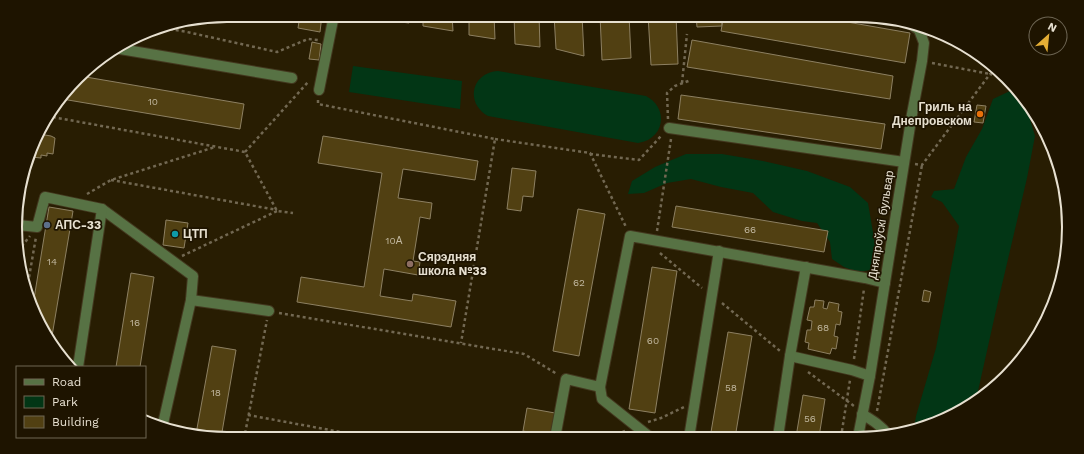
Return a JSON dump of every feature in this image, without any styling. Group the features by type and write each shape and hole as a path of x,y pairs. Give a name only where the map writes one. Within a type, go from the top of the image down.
{"street":[{"path":"320,86 333,22"},
{"name":"Дняпроўскі бульвар","path":"859,432 870,376 904,162 922,61 924,43 920,32"},
{"path":"124,49 292,78"},
{"path":"670,129 904,162"},
{"path":"22,225 37,227 44,197 102,209 193,276 191,300 163,422"},
{"path":"78,366 102,209"},
{"path":"643,432 602,399 600,387 630,236 866,278 885,283"},
{"path":"690,432 719,251"},
{"path":"779,432 806,267"},
{"path":"191,300 269,312"},
{"path":"790,357 852,370 870,376"},
{"path":"556,432 566,379 600,387"},
{"path":"862,413 875,421 885,430"}],"path":[{"path":"172,29 277,52 308,39 330,41"},
{"path":"682,84 687,34"},
{"path":"922,61 994,75"},
{"path":"875,421 922,165 990,74"},
{"path":"292,78 309,81 320,86 318,104 495,139 590,154 639,160 670,129"},
{"path":"656,240 670,129 666,93 674,86 691,80"},
{"path":"245,152 309,81"},
{"path":"54,117 245,152"},
{"path":"461,343 495,139"},
{"path":"72,203 111,180 215,147"},
{"path":"245,152 278,210"},
{"path":"590,154 630,236"},
{"path":"904,162 922,165"},
{"path":"111,180 293,213"},
{"path":"172,261 278,210"},
{"path":"29,279 37,227"},
{"path":"658,252 862,413"},
{"path":"245,432 269,312 524,354 566,379"},
{"path":"248,415 341,432"}],"green space":[{"path":"353,66 462,81 460,109 349,92"},
{"path":"498,71 646,96 653,101 658,108 661,115 661,122 654,136 638,143 488,116 476,104 474,89 482,77 489,73"},
{"path":"1010,91 1020,102 1029,116 1035,136 1027,178 978,393 948,411 915,424 936,348 959,226 942,202 931,197 934,191 954,189 966,157 982,129 993,99"},
{"path":"686,154 722,154 763,161 807,171 850,187 868,203 876,250 872,270 857,272 844,267 832,259 830,242 817,223 802,221 773,212 753,193 691,179 667,183 644,193 628,194 632,181 655,167"}],"building":[{"path":"299,22 321,22 320,32 298,28"},
{"path":"423,22 452,22 453,31 423,26"},
{"path":"469,22 494,22 495,39 469,35"},
{"path":"514,22 539,22 540,47 515,44"},
{"path":"554,22 582,22 584,56 556,49"},
{"path":"600,22 629,22 631,58 602,60"},
{"path":"648,22 676,22 678,64 651,65"},
{"path":"697,22 722,22 722,26 697,27"},
{"path":"723,22 847,22 910,33 905,63 721,31"},
{"path":"692,40 893,76 890,99 687,67"},
{"path":"312,42 321,44 319,60 309,59"},
{"path":"87,77 244,104 240,129 66,100"},
{"path":"681,95 885,124 881,149 678,119"},
{"name":"Гриль на Днепровском","path":"977,105 986,106 983,123 974,122"},
{"path":"44,135 55,138 53,154 47,153 47,156 41,155 41,158 35,157"},
{"path":"323,136 478,161 475,180 403,169 398,198 432,203 430,219 420,217 413,261 420,262 418,275 384,269 380,296 412,301 413,294 456,301 451,327 297,302 301,277 364,287 382,173 318,163"},
{"path":"512,168 536,171 533,197 523,196 521,211 507,209"},
{"path":"676,206 828,231 824,252 672,227"},
{"path":"49,207 73,211 52,334 43,318 34,296"},
{"path":"578,209 605,214 579,356 553,351"},
{"name":"ЦТП","path":"166,220 188,223 184,248 163,245"},
{"path":"652,267 677,271 655,413 629,409"},
{"path":"131,273 154,277 140,366 116,366"},
{"path":"924,290 931,292 929,302 922,301"},
{"path":"815,300 824,301 823,308 827,309 829,302 839,304 838,311 842,312 840,325 836,324 834,336 838,337 836,349 832,348 830,354 808,349 809,343 805,342 807,330 811,330 812,321 807,320 810,307 814,307"},
{"path":"728,332 752,336 736,432 711,432"},
{"path":"212,346 236,350 222,432 197,430"},
{"path":"803,395 825,399 820,432 797,432"},
{"path":"527,408 555,413 552,432 523,431"}],"place":[{"name":"Гриль на Днепровском","path":"980,114"},
{"name":"АПС-33","path":"47,225"},
{"name":"ЦТП","path":"175,234"},
{"name":"Сярэдняя школа №33","path":"410,264"}]}
